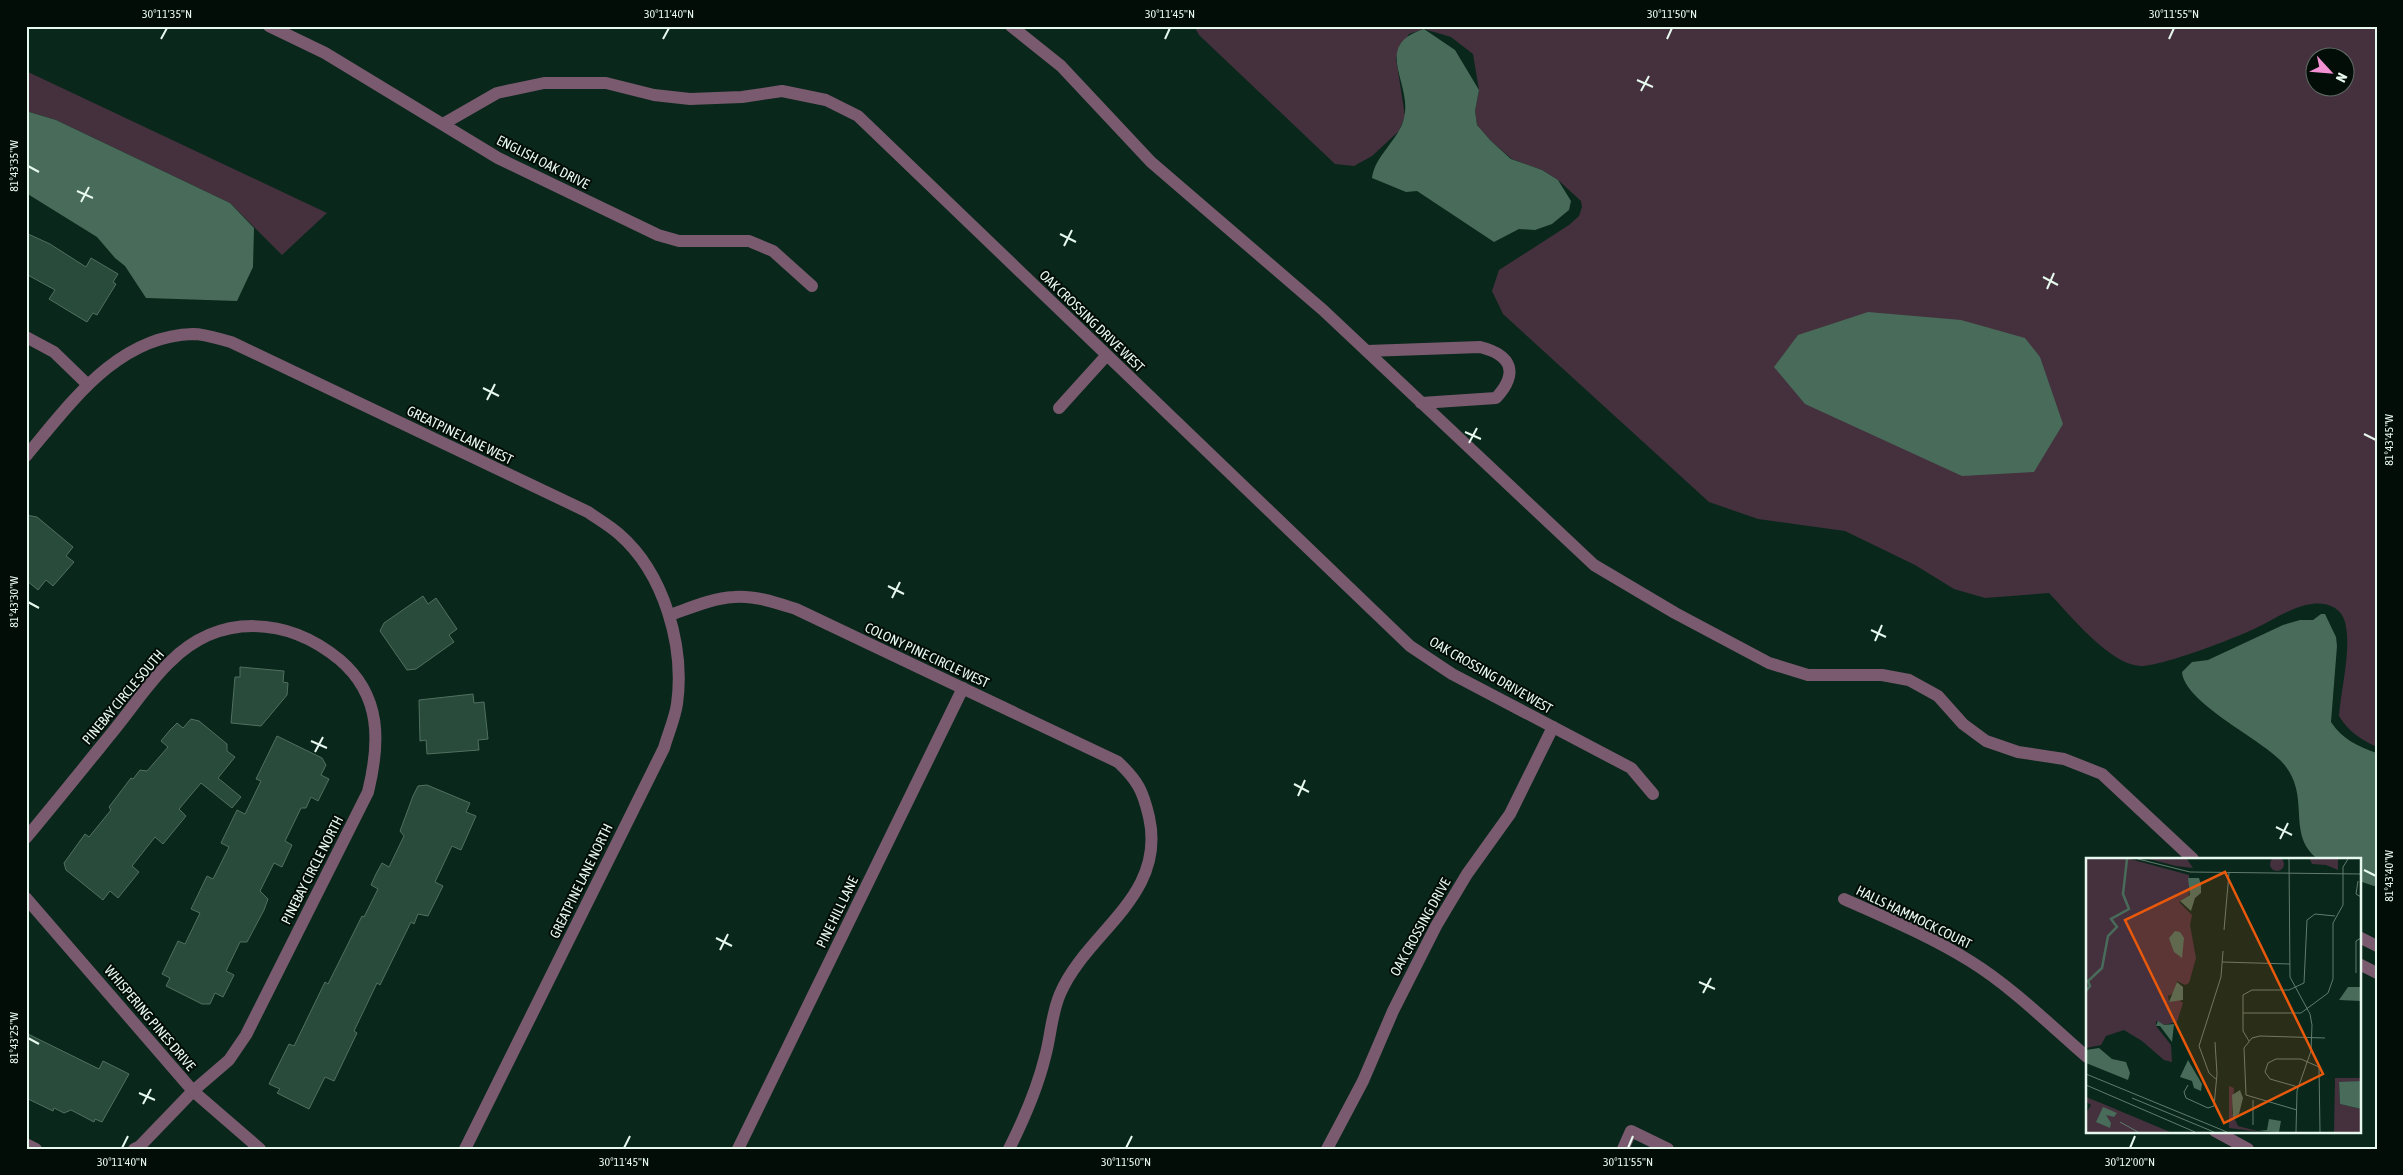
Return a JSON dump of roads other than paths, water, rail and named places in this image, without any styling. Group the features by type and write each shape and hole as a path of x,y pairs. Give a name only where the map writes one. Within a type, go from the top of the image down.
{"street":[{"name":"ENGLISH OAK DRIVE","path":"269,26 325,53 498,158 658,235 679,241 749,241 773,251 812,286"},
{"path":"1011,26 1061,66 1151,162 1323,310 1594,565 1769,663 1808,675 1882,675 1908,680 1938,696 1963,724 1986,741 2018,752 2064,759 2102,774 2192,858"},
{"name":"OAK CROSSING DRIVE WEST","path":"443,124 497,93 544,83 606,83 654,95 690,99 742,97 782,91 826,100 858,116 1410,646 1452,674 1631,768 1653,794"},
{"name":"GREATPINE LANE WEST","path":"26,456 87,384 124,355 163,338 195,334 231,342 588,512 620,535 646,564 670,615"},
{"path":"26,337 54,352 87,384"},
{"path":"1366,351 1480,347 1498,351 1507,362 1510,374 1506,388 1496,398 1421,403"},
{"path":"1059,408 1106,356"},
{"name":"COLONY PINE CIRCLE WEST","path":"670,615 705,603 735,596 796,609 1118,762 1135,779 1145,802 1151,829 1148,858 1141,883 1127,906 1075,969 1060,993 1052,1019 1046,1055 1038,1083 1009,1149"},
{"name":"GREATPINE LANE NORTH","path":"465,1149 664,748 677,705 678,695 679,658 670,615"},
{"name":"PINEBAY CIRCLE SOUTH","path":"26,838 170,662 205,636 239,626 271,626 298,633 327,650"},
{"name":"PINEBAY CIRCLE NORTH","path":"134,1149 140,1146 192,1092 229,1060 246,1035 368,792 376,761 376,732 370,701 352,671 327,650"},
{"name":"PINE HILL LANE","path":"738,1149 963,688"},
{"name":"OAK CROSSING DRIVE","path":"1327,1149 1364,1081 1393,1011 1436,926 1467,874 1510,814 1553,727"},
{"name":"WHISPERING PINES DRIVE","path":"26,898 192,1092 260,1149"},
{"name":"HALLS HAMMOCK COURT","path":"1844,899 1907,927 1970,961 2008,988 2086,1056"},
{"path":"2360,938 2377,946"},
{"path":"2360,964 2377,973"},
{"path":"1622,1149 1631,1131 1668,1149"},
{"path":"2217,1132 2248,1149"},
{"path":"26,1144 36,1149"}]}
